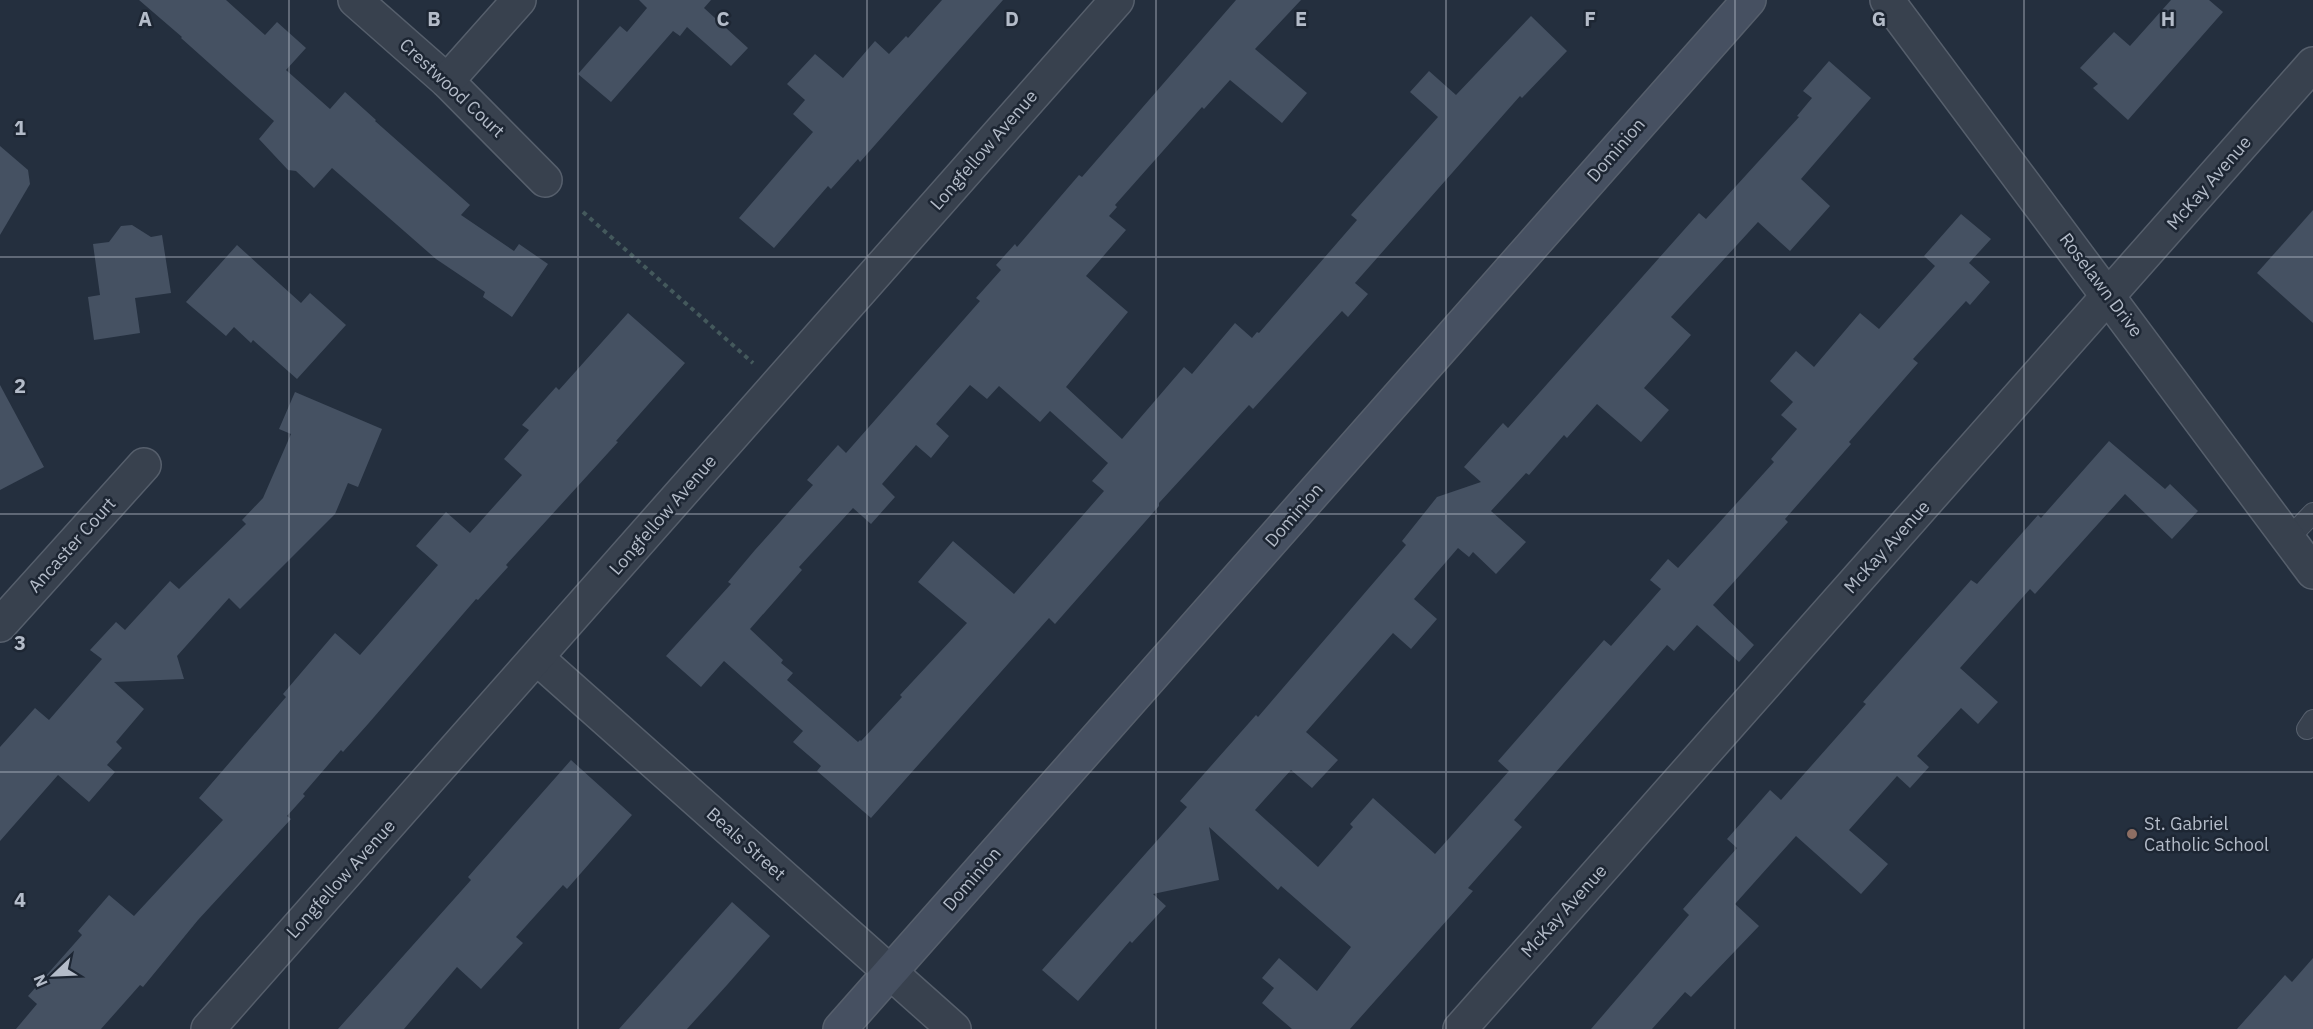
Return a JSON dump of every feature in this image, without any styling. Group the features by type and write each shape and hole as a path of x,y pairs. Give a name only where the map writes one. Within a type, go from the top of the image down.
{"street":[{"name":"Crestwood Court","path":"355,0 447,81 546,180"},
{"path":"447,81 519,0"},
{"name":"Longfellow Avenue","path":"208,1029 1117,0"},
{"name":"Dominion","path":"840,1029 1749,0"},
{"name":"Roselawn Drive","path":"1887,0 2313,572"},
{"name":"McKay Avenue","path":"1460,1029 2313,64"},
{"name":"Ancaster Court","path":"0,625 144,465"},
{"name":"Beals Street","path":"537,658 954,1029"}],"lane":[{"path":"2288,539 2313,513"}],"path":[{"path":"583,213 754,364"}],"building":[{"path":"139,0 226,0 265,35 277,22 306,48 286,70 330,109 345,92 470,205 461,215 514,251 519,244 548,264 512,317 483,297 485,292 436,259 332,168 314,188 296,171 288,170 259,139 274,121"},
{"path":"639,0 711,0 704,8 748,48 731,66 687,27 680,36 673,31 611,102 578,74 620,26 627,32 647,8"},
{"path":"942,0 1003,0 860,162 858,159 831,189 828,186 774,248 739,218 813,132 793,114 805,100 787,84 815,54 843,78 875,41 889,54 906,36 908,38"},
{"path":"1236,0 1301,0 1255,49 1307,93 1282,123 1230,80 1204,109 1202,107 1115,205 1117,207 1109,216 1126,230 1086,276 1128,312 1066,387 1122,439 1184,367 1192,374 1235,323 1252,338 1257,332 1259,333 1357,220 1351,215 1438,117 1410,92 1429,71 1456,95 1531,16 1567,51 1522,98 1520,96 1355,283 1368,294 1348,317 1342,311 1253,409 1249,405 1159,503 1159,506 1055,624 1049,618 871,818 817,771 821,766 793,742 803,731 724,661 701,687 666,656 731,584 728,582 813,485 807,480 838,445 846,453 980,301 976,298 1001,270 996,265 1015,244 1017,247 1079,175 1082,177","holes":["970,385 987,399 999,386 1040,422 1050,411 1108,463 1092,481 1104,491 1014,594 953,541 918,582 967,623 900,695 902,697 858,742 787,680 793,673 781,663 783,660 750,629 802,570 799,567 853,508 871,524 895,497 882,484 916,445 931,458 949,436 936,424"]},
{"path":"2171,0 2209,0 2223,12 2128,120 2093,88 2098,84 2080,68 2114,32 2130,46"},
{"path":"1829,61 1871,98 1801,179 1830,206 1790,251 1758,222 1671,317 1691,335 1644,388 1669,410 1641,442 1597,404 1567,438 1564,435 1529,475 1526,473 1491,511 1526,542 1496,574 1473,552 1469,557 1458,548 1414,599 1437,619 1411,649 1393,633 1306,732 1338,760 1312,788 1291,770 1255,810 1318,867 1353,827 1350,824 1373,798 1435,854 1509,771 1498,761 1604,640 1611,646 1661,589 1650,580 1668,559 1678,568 1774,462 1771,459 1797,429 1781,415 1793,402 1770,381 1796,351 1814,367 1860,313 1879,329 1935,266 1924,256 1961,214 1991,239 1969,263 1990,282 1970,305 1966,301 1913,359 1918,363 1785,519 1788,522 1713,605 1754,645 1739,662 1697,625 1674,651 1667,645 1514,820 1522,827 1468,888 1473,891 1350,1029 1292,1029 1262,1003 1274,988 1262,978 1279,958 1317,991 1351,947 1281,886 1278,890 1209,827 1219,880 1153,894 1166,906 1132,943 1130,941 1078,1001 1042,970 1187,807 1180,801 1256,715 1258,717 1406,545 1402,541 1437,497 1481,482 1464,467 1503,423 1508,428 1699,213 1706,219 1799,117 1797,116 1812,98 1803,91"},
{"path":"0,146 28,170 30,184 0,235"},
{"path":"2313,210 2313,323 2257,273"},
{"path":"132,225 151,237 162,235 171,293 135,298 140,333 94,340 88,297 100,295 93,244 109,242 121,226"},
{"path":"237,245 301,303 310,293 346,325 297,379 253,340 251,343 234,327 226,336 186,302"},
{"path":"628,313 685,363 616,441 618,442 506,565 508,567 478,600 476,599 343,752 341,750 287,816 291,819 198,920 143,987 140,985 101,1029 16,1029 37,1004 28,996 82,935 78,931 109,895 134,916 223,820 199,798 286,697 283,694 335,633 360,655 438,565 416,546 446,512 470,533 522,475 504,459 529,430 522,425 556,387 559,390"},
{"path":"0,385 44,467 0,490"},
{"path":"295,392 382,429 358,487 348,483 335,514 240,609 229,598 177,656 184,679 114,682 144,709 116,742 122,748 107,765 115,772 89,802 58,775 0,841 0,747 35,708 49,720 102,659 90,650 116,622 125,630 170,581 179,589 246,524 242,520 263,498 291,434 279,429"},
{"path":"2109,441 2165,489 2170,484 2198,511 2172,539 2125,494 2035,594 2030,589 1960,668 1998,702 1978,724 1961,708 1917,756 1929,767 1910,788 1897,776 1849,830 1888,864 1861,894 1796,836 1735,904 1759,926 1691,997 1685,992 1652,1029 1591,1029 1689,915 1683,909 1737,848 1727,839 1770,790 1781,800 1866,704 1863,702 1971,580 1977,584 2038,515 2041,518"},
{"path":"571,760 632,815 567,889 563,885 516,937 523,943 481,989 457,967 404,1029 338,1029 471,880 468,877"},
{"path":"732,902 770,936 727,985 687,1029 619,1029"},
{"path":"2313,958 2313,1029 2237,1029 2285,975 2292,982"}],"place":[{"name":"St. Gabriel Catholic School","path":"2132,834"}]}
